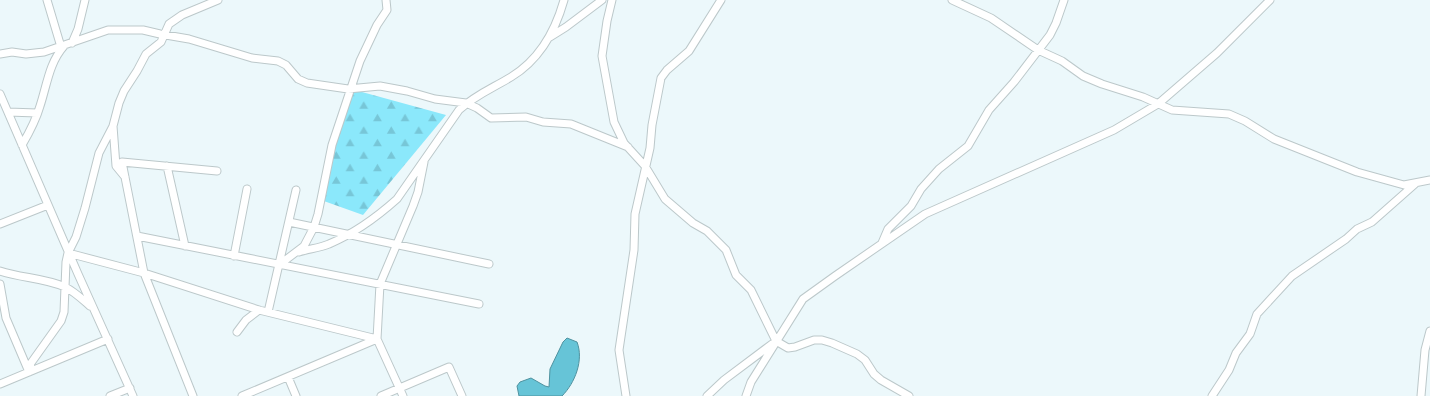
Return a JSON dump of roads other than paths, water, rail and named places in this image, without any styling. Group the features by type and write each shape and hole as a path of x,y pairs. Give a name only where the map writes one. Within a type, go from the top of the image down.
{"street":[{"path":"47,0 62,46"},
{"path":"72,42 78,29 85,0"},
{"path":"29,372 31,363 61,321 64,312 68,253 86,208 99,153 113,126 124,91 146,54 158,45 169,24 175,19 218,0"},
{"path":"279,265 299,252 314,227 331,150 360,61 377,25 387,10 386,0"},
{"path":"299,252 328,244 348,234 398,199 442,133 466,103 531,63 549,37 564,0"},
{"path":"549,37 602,0"},
{"path":"612,0 607,21 602,66 614,122 628,146 645,166 665,199 693,223 707,230 726,250 736,275 751,290 776,341 788,348 814,340 832,343 857,354 865,360 874,374 881,380 909,396"},
{"path":"626,396 619,350 634,250 635,214 652,137 652,125 661,78 666,70 689,51 721,0"},
{"path":"952,0 991,18 1038,50 1062,61 1084,76 1102,84 1143,97 1172,110 1229,114 1245,121 1274,139 1357,172 1404,185 1430,180"},
{"path":"881,243 888,229 911,206 921,189 939,170 968,146 989,110 1014,82 1056,23 1064,0"},
{"path":"746,396 751,382 804,299 881,243 925,214 1105,134 1158,104 1217,53 1270,0"},
{"path":"0,54 44,52 108,30 143,30 190,39 252,58 278,61 286,65 298,79 307,83 351,88 380,86 407,91 435,99 466,103 492,118 526,117 543,122 562,122 628,146"},
{"path":"22,145 37,113 51,67 62,46"},
{"path":"0,94 5,111 22,145 68,253 133,396"},
{"path":"5,111 37,113"},
{"path":"113,126 116,166 125,177"},
{"path":"402,396 377,339 380,284 418,192 425,159"},
{"path":"193,396 144,273 122,162 217,171"},
{"path":"167,166 184,246"},
{"path":"1212,396 1250,334 1258,314 1292,276 1346,239 1357,229 1372,222 1415,184"},
{"path":"234,256 247,189"},
{"path":"268,312 296,190"},
{"path":"0,224 48,205"},
{"path":"289,222 489,264"},
{"path":"137,236 479,304"},
{"path":"68,253 144,273 260,310 377,339"},
{"path":"0,271 14,276 42,280 65,287 80,296 94,310"},
{"path":"0,284 6,318 29,372"},
{"path":"237,332 246,320 260,310"},
{"path":"1421,396 1425,350 1430,332"},
{"path":"0,384 108,339"},
{"path":"242,396 377,339"},
{"path":"707,396 724,380 776,341"},
{"path":"381,396 449,367 462,396"},
{"path":"288,377 296,396"},
{"path":"110,396 130,388"}]}
